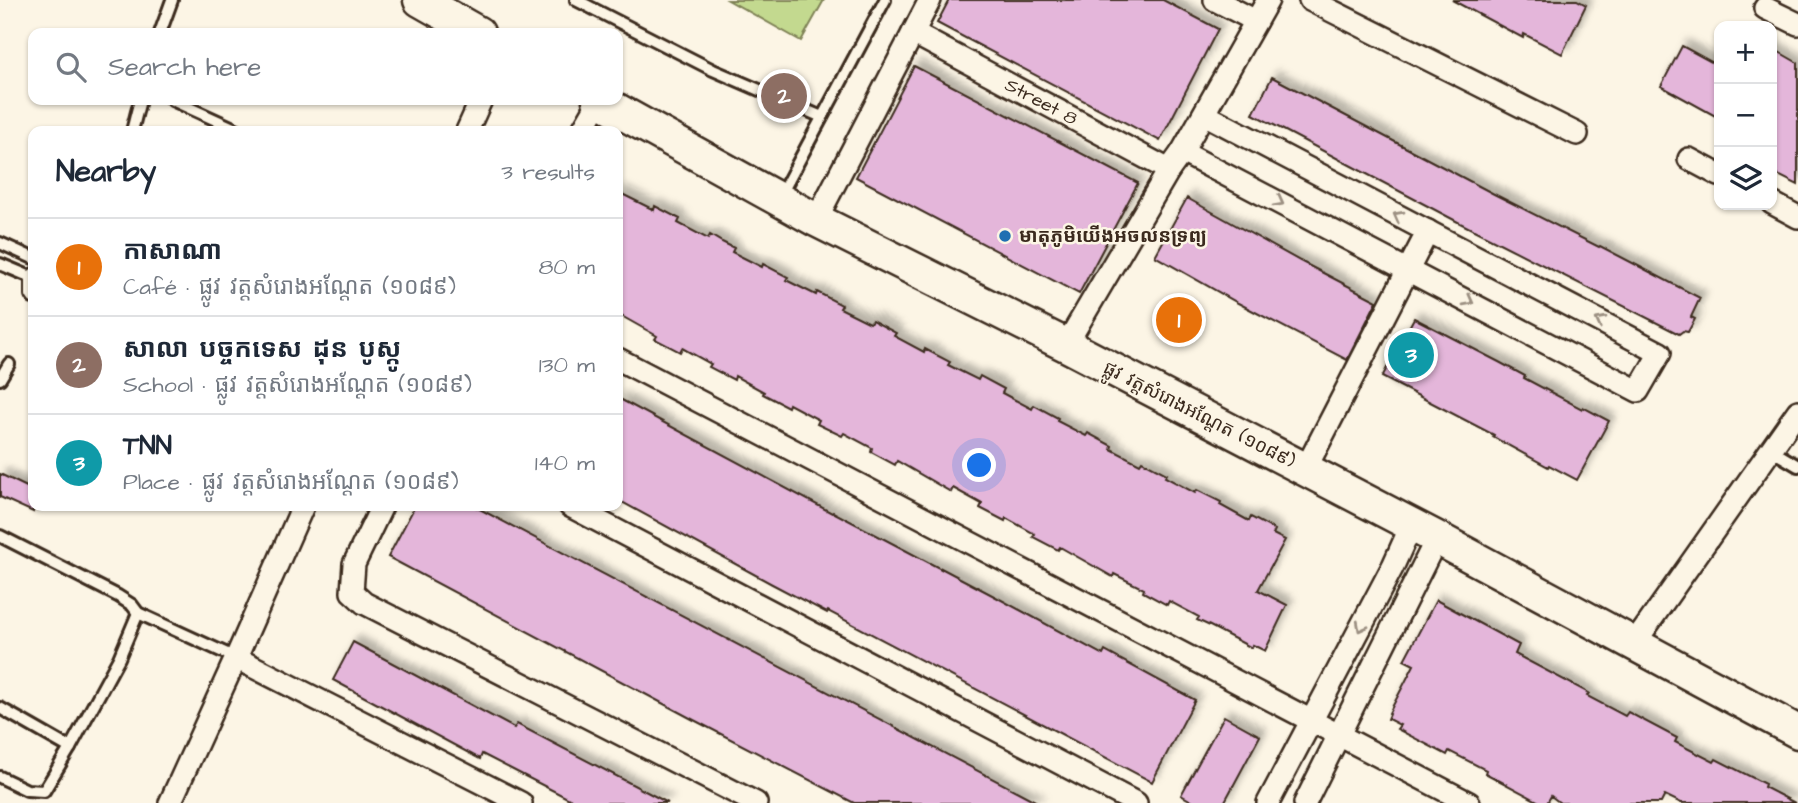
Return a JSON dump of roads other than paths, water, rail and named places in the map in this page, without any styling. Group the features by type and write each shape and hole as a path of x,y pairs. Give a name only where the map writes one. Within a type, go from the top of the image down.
{"main road":[{"path":"420,0 469,28"},
{"name":"ផ្លូវ វត្តសំរោងអណ្ដែត (១០៨៩)","path":"609,105 778,200 1066,345 1798,732"}],"street":[{"path":"816,220 930,0"},
{"path":"1215,0 1256,21"},
{"path":"1066,345 1182,152 1268,0"},
{"path":"1310,0 1577,134"},
{"path":"1765,8 1798,24"},
{"name":"Street 8","path":"912,33 1169,170"},
{"path":"469,126 479,105"},
{"path":"585,126 597,105"},
{"path":"1182,152 1638,391 1660,353 1204,114"},
{"path":"1689,159 1714,172"},
{"path":"1777,206 1798,217"},
{"path":"1305,470 1428,231"},
{"path":"623,362 1469,803"},
{"path":"1634,644 1798,411"},
{"path":"170,803 301,511"},
{"path":"380,511 354,564 352,592 364,603 756,803"},
{"path":"580,511 1136,803"},
{"path":"1268,803 1393,566 1424,532"},
{"path":"1305,803 1339,736 1424,532"},
{"path":"236,659 521,803"}],"lane":[{"path":"162,28 172,0"},
{"path":"576,0 712,71 822,117"},
{"path":"778,200 885,0"},
{"path":"133,126 139,105"},
{"path":"183,105 229,126"},
{"path":"0,243 28,256"},
{"path":"0,264 28,274"},
{"path":"0,379 9,364"},
{"path":"1771,450 1798,466"},
{"path":"0,536 118,596 132,605 138,613 236,659"},
{"path":"0,777 27,790 44,791 119,657 138,613"},
{"path":"0,708 70,748"}],"place":[{"name":"សាលា បច្ចកទេស ដុន បូស្កូ","path":"784,96"},
{"name":"មាតុភូមិយើងអចលនទ្រព្យ","path":"1005,236"},
{"name":"កាសាណា","path":"1179,320"},
{"name":"TNN","path":"1411,355"}]}
